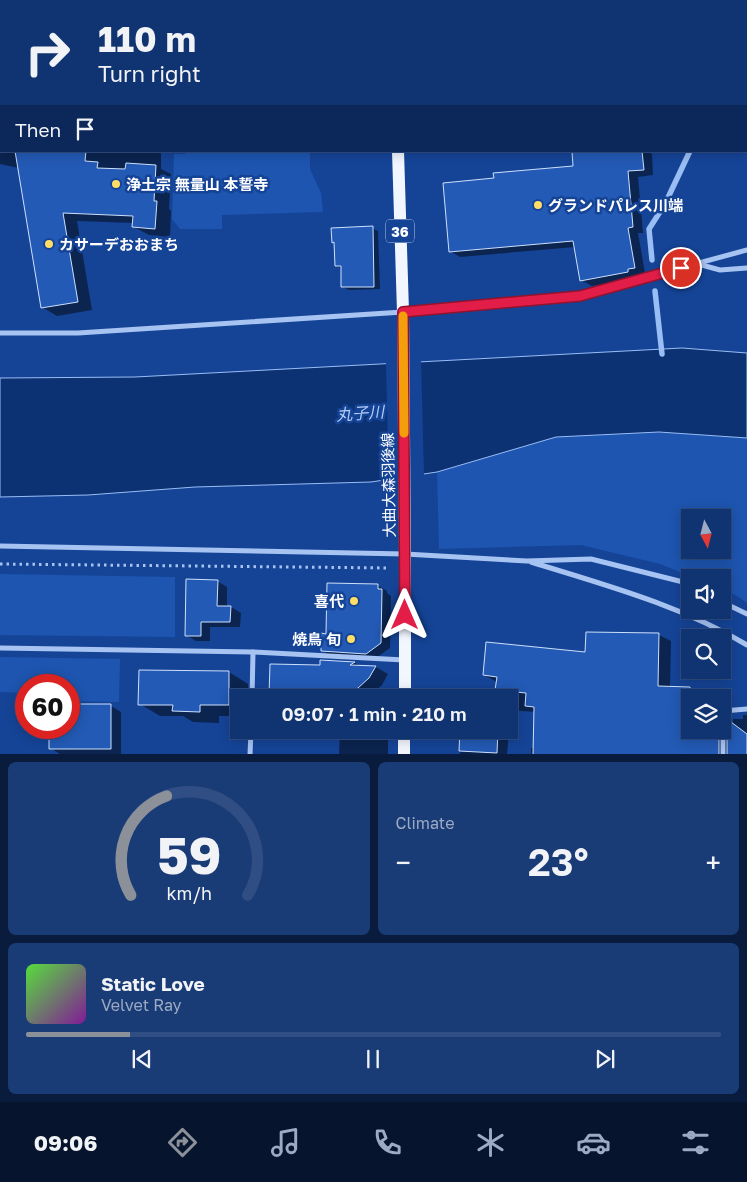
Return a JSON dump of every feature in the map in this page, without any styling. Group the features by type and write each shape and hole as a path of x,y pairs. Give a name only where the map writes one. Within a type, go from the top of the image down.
{"main road":[{"name":"大曲大森羽後線","path":"398,152 403,312 406,568 405,689"},
{"path":"404,739 404,754"}],"street":[{"path":"0,0 0,6"},
{"path":"0,333 78,333 403,312 580,296 747,250"},
{"path":"698,264 720,270 747,268"},
{"path":"0,546 405,554 527,561 591,559 681,582"},
{"path":"527,561 680,610 747,645"},
{"path":"731,606 747,614"},
{"path":"0,648 253,652 405,660"},
{"path":"252,689 253,652"},
{"path":"722,754 723,711 747,709"},
{"path":"250,754 251,739"}],"path":[{"path":"0,564 406,568"}],"shaded area":[{"path":"186,152 310,152 310,169 321,193 323,212 222,215 222,229 180,229 172,219 174,154 185,154"},
{"path":"659,432 747,438 747,603 731,594 731,569 681,569 681,572 660,564 581,545 439,549 437,472 556,437"},
{"path":"0,574 175,577 175,637 0,635"},
{"path":"0,657 120,659 119,702 80,701 80,674 15,674 15,693 0,692"}],"water":[{"name":"丸子川","path":"682,348 747,353 747,438 659,432 556,437 437,472 371,482 195,487 88,495 0,497 0,378 135,377"}],"pier":[{"path":"421,360 424,476 389,482 386,362"}],"building":[{"path":"15,152 86,152 85,161 98,162 97,168 125,169 126,163 156,165 154,201 157,201 155,229 132,227 133,216 63,213 78,302 41,308"},
{"name":"グランドパレス川端","path":"572,152 642,152 644,170 628,171 633,227 628,228 635,268 628,269 628,272 580,281 573,241 449,252 443,183 494,178 493,173 573,166"},
{"path":"373,226 374,287 341,287 341,266 335,266 334,242 332,243 331,228"},
{"path":"186,579 218,580 217,606 231,606 230,622 201,622 201,636 185,636"},
{"path":"327,583 378,584 378,589 382,589 381,643 366,654 321,651 321,633 326,634"},
{"path":"586,632 659,633 658,686 690,687 690,689 681,689 681,739 719,739 719,754 533,754 534,707 525,706 526,693 518,692 518,689 495,689 497,677 483,675 486,642 585,652"},
{"path":"320,660 355,662 350,665 376,666 369,678 356,689 269,689 270,664 320,665"},
{"path":"139,670 229,671 229,705 200,705 200,712 172,711 173,705 138,705"},
{"path":"80,704 111,704 111,749 49,749 49,739 80,739"},
{"path":"731,722 747,734 747,754 727,754 727,739 731,739"},
{"path":"460,739 498,739 497,753 459,751"}],"waterway":[{"path":"652,260 649,229 665,204 690,152"},
{"path":"655,291 662,354"}],"slow traffic":[{"path":"403,316 404,433"}],"place":[{"name":"浄土宗 無量山 本誓寺","path":"116,184"},
{"name":"グランドパレス川端","path":"538,205"},
{"name":"カサーデおおまち","path":"49,244"},
{"name":"喜代","path":"354,601"},
{"name":"焼鳥 旬","path":"351,639"}],"route":[{"path":"405,615 403,312 580,296 681,268"}]}
